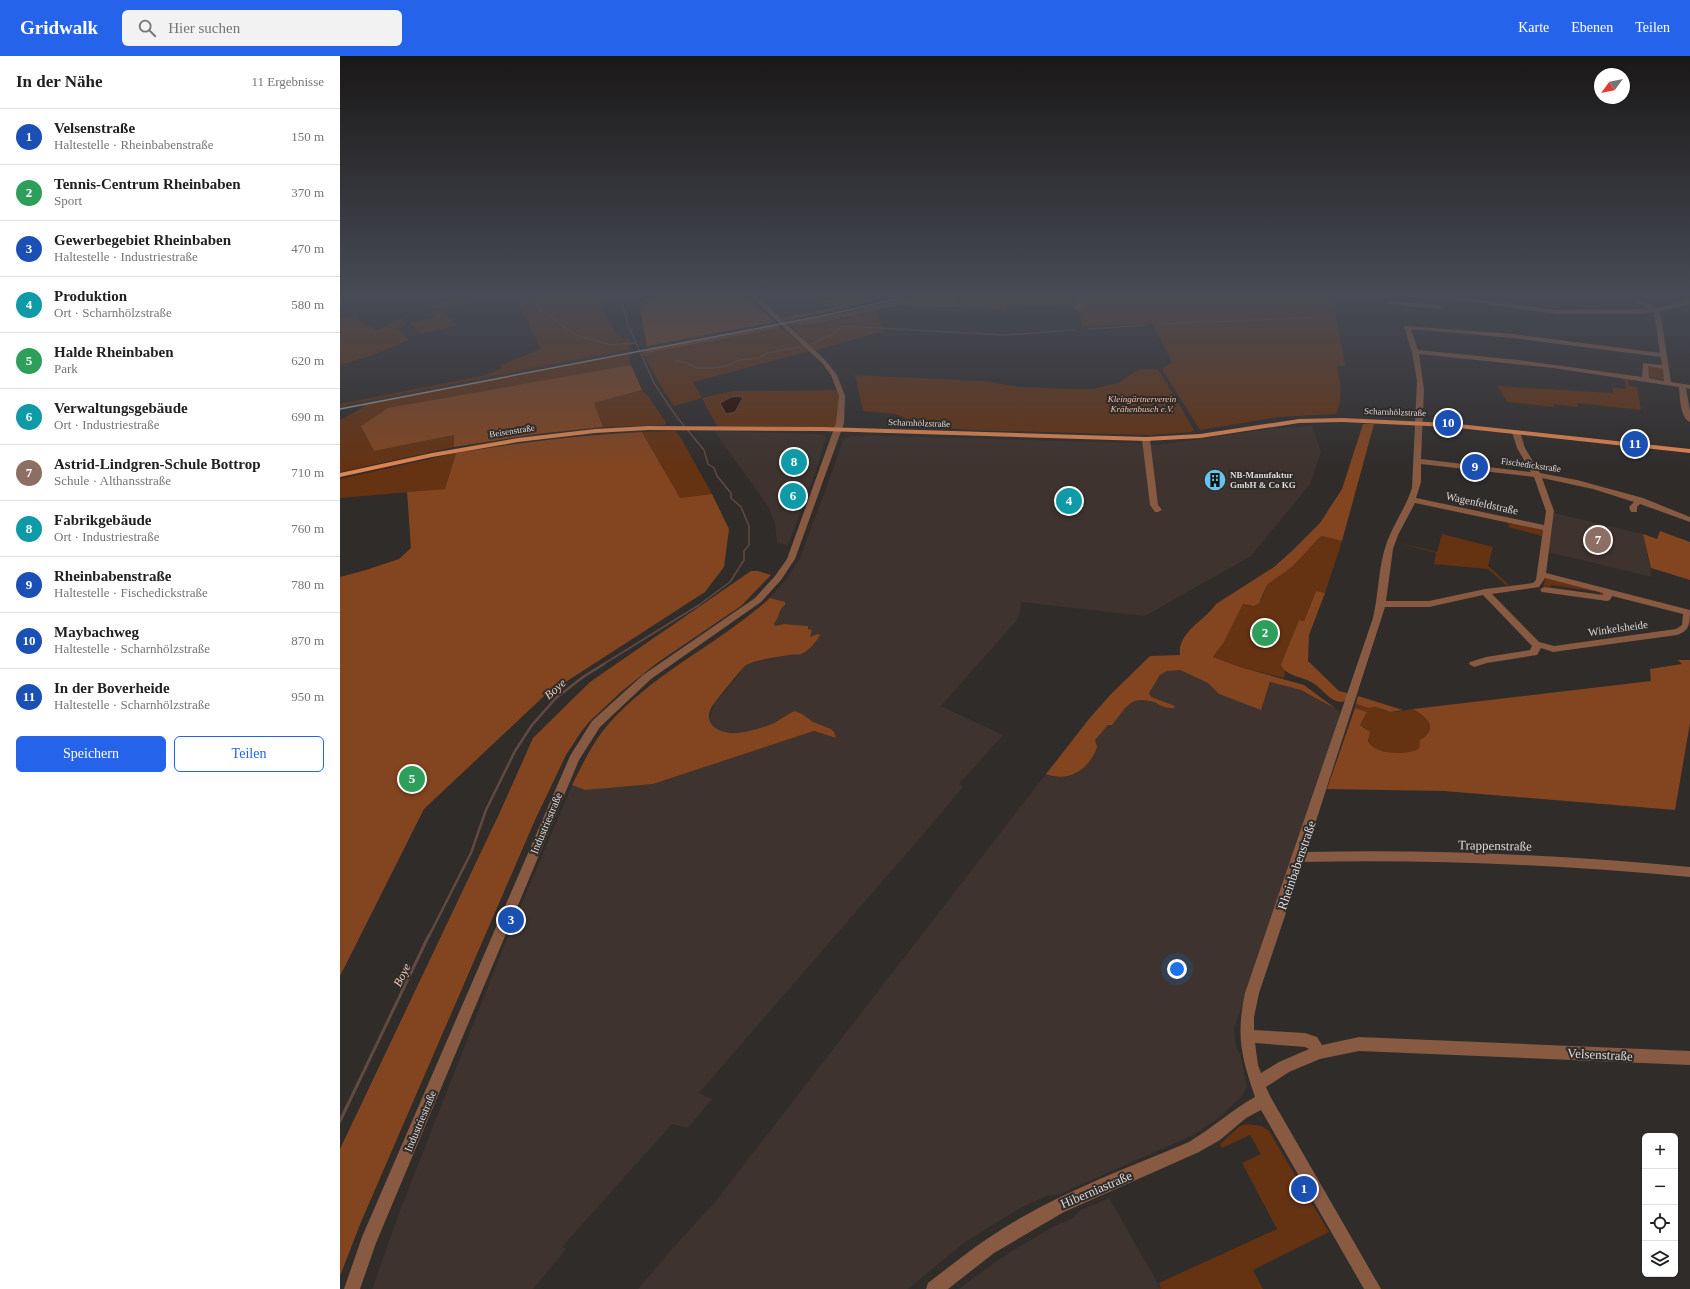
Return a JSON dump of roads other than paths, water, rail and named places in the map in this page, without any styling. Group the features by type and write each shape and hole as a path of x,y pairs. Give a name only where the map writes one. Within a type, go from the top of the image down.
{"main road":[{"name":"Scharnhölzstraße","path":"691,428 837,430 1146,439 1200,436 1299,420 1350,420 1418,423 1690,451"},
{"name":"Beisenstraße","path":"340,475 439,454 526,439 609,430 691,428"}],"street":[{"name":"Industriestraße","path":"352,1289 368,1243 574,759 596,724 648,677 753,604 778,578 791,559 819,484 840,421 842,403 839,386 834,375 815,354"},
{"name":"Rheinbabenstraße","path":"1373,1289 1264,1100 1251,1065 1247,1036 1247,1017 1252,993 1299,857 1382,604 1385,570 1389,550 1398,527 1412,500 1416,483 1420,388 1420,372 1415,354"},
{"path":"1442,354 1535,362 1686,386 1686,410 1690,420"},
{"name":"Rheinbabenstraße","path":"1651,354 1663,355"},
{"path":"1663,355 1668,382"},
{"path":"1646,379 1645,364 1665,367"},
{"path":"1382,604 1429,604 1485,592 1536,585 1540,580 1550,511 1537,475 1521,448 1516,432"},
{"path":"1146,439 1154,505 1158,510"},
{"name":"Fischedickstraße","path":"1417,461 1537,475 1605,489 1640,500 1690,520"},
{"name":"Wagenfeldstraße","path":"1412,500 1548,528"},
{"path":"1634,510 1633,507 1640,500"},
{"path":"1540,574 1689,612"},
{"path":"1545,590 1607,598 1608,591"},
{"path":"1474,664 1486,660 1534,654 1537,646 1485,592"},
{"name":"Winkelsheide","path":"1537,646 1542,645 1553,649 1677,632 1684,630 1686,627 1689,612"},
{"name":"Trappenstraße","path":"1299,857 1341,856 1546,860 1690,872"},
{"path":"1247,1036 1305,1040 1312,1042 1319,1052"},
{"name":"Velsenstraße","path":"1258,1084 1284,1067 1319,1052 1359,1044 1690,1058"},
{"name":"Hiberniastraße","path":"934,1289 961,1267 1013,1231 1058,1206 1194,1147 1215,1135 1242,1113 1264,1100"}],"waterway":[{"path":"676,361 685,362 697,368 712,368 727,366 739,360 759,358 766,354"},
{"name":"Boye","path":"602,665 699,605 730,582 744,560 744,551 749,545 749,526 741,507 731,498 731,493 717,476 714,468 708,464 704,450 676,416 654,383 641,355"},
{"name":"Boye","path":"641,355 648,355"},
{"name":"Boye","path":"429,936 471,853 486,810 515,751 532,725 556,698 583,677 604,664"},
{"name":"Boye","path":"340,1121 429,935"}],"railway":[{"path":"340,409 627,354"}],"place":[{"name":"Maybachweg","path":"1448,423"},
{"name":"In der Boverheide","path":"1635,444"},
{"name":"Fabrikgebäude","path":"794,462"},
{"name":"Rheinbabenstraße","path":"1475,467"},
{"name":"NB-Manufaktur GmbH & Co KG","path":"1215,480"},
{"name":"Verwaltungsgebäude","path":"793,496"},
{"name":"Produktion","path":"1069,501"},
{"name":"Astrid-Lindgren-Schule Bottrop","path":"1598,540"},
{"name":"Tennis-Centrum Rheinbaben","path":"1265,633"},
{"name":"Halde Rheinbaben","path":"412,779"},
{"name":"Gewerbegebiet Rheinbaben","path":"511,920"},
{"name":"Velsenstraße","path":"1304,1189"}],"park label":[{"name":"Kleingärtnerverein Krähenbusch e.V.","path":"1142,404"}]}
